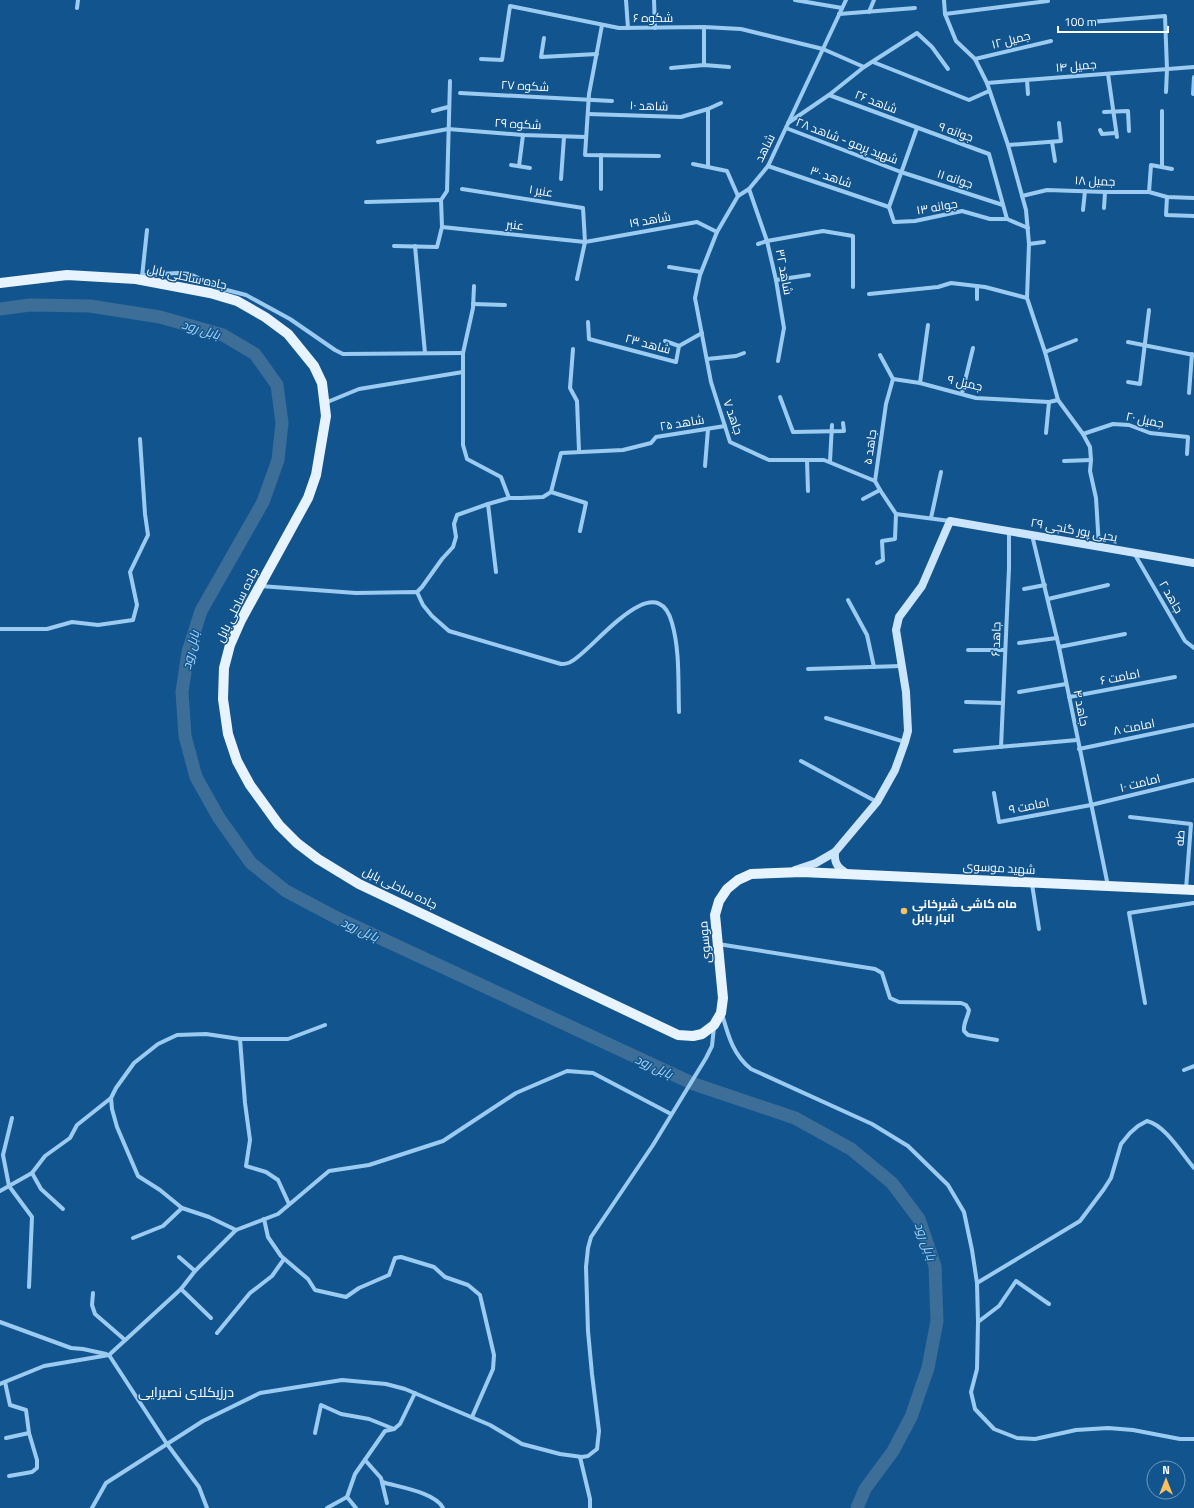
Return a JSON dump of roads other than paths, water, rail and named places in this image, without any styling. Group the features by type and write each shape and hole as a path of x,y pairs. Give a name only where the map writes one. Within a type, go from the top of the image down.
{"main road":[{"name":"جاده ساحلی بابل","path":"0,283 67,275 142,277 210,292 237,301 265,317 288,334 314,366 322,383 326,416 316,475 308,498 241,620 230,645 224,668 223,699 228,734 237,761 250,785 279,825 297,843 318,860 359,884 678,1035 688,1037 698,1035 707,1031 714,1025"},
{"name":"یحیی پور گنجی ۲۹","path":"950,521 1194,563"},
{"path":"780,873 816,863 835,852 877,802 895,770 908,732 907,700 896,630 899,618 922,586 950,521"},
{"path":"835,852 835,859 838,868 849,874"},
{"name":"موسوی","path":"714,1025 721,1013 723,998 715,915 719,901 727,889 738,880 751,874 802,872"},
{"name":"شهید موسوی","path":"802,872 1190,890"}],"street":[{"path":"77,8 78,0"},
{"path":"626,0 628,28"},
{"path":"654,0 655,28"},
{"path":"795,0 842,8"},
{"name":"شاهد","path":"695,298 701,272 717,232 738,196 749,188 768,166 846,0"},
{"path":"869,12 874,0"},
{"path":"944,0 945,14 956,40 976,59 987,83 1008,145 1026,210 1029,244 1027,298 1045,352 1058,400 1083,434 1090,447 1090,471 1096,498 1099,547"},
{"path":"945,14 1048,1"},
{"name":"شکوه ۶","path":"481,59 502,60 510,6 602,25 628,28 704,27 741,29 823,49 864,67"},
{"path":"839,14 915,8"},
{"path":"1091,22 1165,16 1168,69 1166,92"},
{"path":"602,25 589,94 585,156 659,156"},
{"path":"704,27 704,65"},
{"path":"788,123 829,95 864,67 917,33 932,47 948,69"},
{"path":"544,38 541,58 596,54"},
{"name":"جمیل ۱۲","path":"976,59 1051,41"},
{"path":"873,62 969,100 990,91"},
{"path":"671,68 704,65 729,67"},
{"name":"جمیل ۱۴","path":"987,83 1194,67"},
{"path":"1100,130 1102,134 1116,135 1108,74"},
{"path":"1192,94 1194,77"},
{"path":"1027,80 1028,94"},
{"path":"394,246 437,247 442,227 441,200 447,191 448,107 450,81"},
{"name":"شکوه ۲۷","path":"460,93 612,100"},
{"name":"شاهد ۲۶","path":"829,95 917,128"},
{"name":"شاهد ۱۰","path":"588,114 681,117 708,109 721,103"},
{"path":"432,111 448,107"},
{"path":"708,109 708,166"},
{"path":"1104,112 1128,111 1130,131"},
{"path":"1162,111 1162,167"},
{"path":"1008,145 1061,141 1059,123"},
{"name":"شهید پرمو - شاهد ۲۸","path":"786,128 901,172"},
{"path":"889,207 917,128"},
{"name":"جوانه ۹","path":"917,128 989,154 1003,205"},
{"name":"شکوه ۲۹","path":"378,142 448,130 586,137"},
{"path":"519,166 523,135"},
{"path":"561,178 564,136"},
{"path":"1052,142 1055,161"},
{"path":"601,155 601,189"},
{"path":"693,164 727,171 738,196"},
{"path":"511,165 530,168"},
{"path":"1149,192 1151,165 1172,169"},
{"name":"شاهد ۳۰","path":"768,166 889,207"},
{"name":"جوانه ۱۱","path":"901,172 1003,205"},
{"name":"شاهد ۳۲","path":"749,188 767,241 776,280 784,328 778,361"},
{"name":"عنیر ۱","path":"462,189 583,208 585,242"},
{"name":"جمیل ۱۸","path":"1022,196 1047,190 1085,192 1149,192 1167,197 1194,198"},
{"path":"1083,210 1085,192"},
{"path":"1104,208 1105,192"},
{"path":"1167,197 1166,215 1194,216"},
{"path":"366,202 441,200"},
{"path":"1003,205 1007,219 1028,228"},
{"name":"جوانه ۱۳","path":"889,207 894,222 915,221 962,211 990,219 1007,219"},
{"name":"شاهد ۱۹","path":"585,242 697,222 717,232"},
{"name":"عنبر","path":"442,227 585,242"},
{"path":"147,230 142,277 178,273 190,274 219,288 246,295 290,319 334,350 344,354 463,353"},
{"path":"758,244 767,241 823,232 853,236 853,287"},
{"path":"577,279 585,242"},
{"path":"1029,244 1044,242"},
{"path":"415,246 425,353"},
{"path":"669,267 701,272"},
{"path":"776,280 809,275"},
{"path":"869,294 938,287 951,283 977,286 1027,298"},
{"path":"474,286 473,304 463,353 463,445 468,459 501,477 509,498"},
{"path":"977,286 977,300"},
{"name":"جاهد ۷","path":"695,298 711,382 730,442 769,460 830,461 875,481"},
{"path":"473,304 505,305"},
{"path":"1128,382 1140,384 1149,310"},
{"name":"شاهد ۲۳","path":"588,322 589,338 676,362 679,346 702,333"},
{"path":"920,383 928,325"},
{"path":"1045,352 1076,340"},
{"path":"664,341 679,346"},
{"path":"1128,342 1193,355 1189,393"},
{"path":"962,393 973,348"},
{"path":"573,349 570,388 577,401 580,451"},
{"path":"707,359 736,356 744,353"},
{"path":"880,355 893,379"},
{"path":"324,403 359,389 463,372"},
{"name":"جمیل ۹","path":"893,379 920,383 962,393 976,398 1049,402 1058,400"},
{"name":"جاهد ۵","path":"893,379 886,404 875,481 896,514"},
{"path":"780,397 793,432 844,431 843,423"},
{"path":"1046,433 1049,402"},
{"name":"جمیل ۲۰","path":"1083,434 1113,424 1130,425 1150,433 1188,437 1187,454"},
{"path":"830,461 832,425"},
{"name":"شاهد ۲۵","path":"551,492 561,453 622,450 651,443 656,437 725,426"},
{"path":"705,466 708,429"},
{"path":"0,629 47,629 72,622 98,625 133,620 137,605 130,572 148,535 145,514 140,439"},
{"path":"807,460 808,491"},
{"path":"1064,461 1091,460"},
{"path":"931,518 941,472"},
{"path":"864,499 880,490"},
{"path":"260,586 356,593 417,592 442,558 453,547 456,537 454,524 457,515 509,498 543,497 551,492 586,502 580,531"},
{"path":"488,504 496,572"},
{"path":"878,563 883,560 882,541 895,539 896,514 950,521"},
{"name":"جاهد ۶","path":"1001,747 1009,568 1009,531"},
{"name":"جاهد ۴","path":"1032,535 1059,647 1108,886"},
{"name":"جاهد ۲","path":"1134,553 1185,641 1194,648"},
{"path":"1024,589 1045,585"},
{"path":"1048,599 1108,585"},
{"path":"417,592 423,605 432,616 449,631 561,664 567,664 582,654 622,617 637,606 648,602 659,604 669,615 676,642 679,712"},
{"path":"848,600 867,635 874,667"},
{"path":"1059,647 1125,634"},
{"path":"1019,643 1057,638"},
{"path":"968,650 1005,650"},
{"path":"808,669 901,666"},
{"name":"امامت ۶","path":"1069,697 1175,677"},
{"path":"1019,692 1066,684"},
{"path":"966,702 1003,703"},
{"path":"826,718 905,742"},
{"name":"امامت ۸","path":"1079,749 1194,725"},
{"path":"955,751 1077,740"},
{"path":"801,761 877,802"},
{"name":"امامت ۱۰","path":"1091,805 1194,780"},
{"name":"امامت ۹","path":"994,794 999,822 1091,805"},
{"name":"طه","path":"1130,817 1192,824 1190,890"},
{"path":"1032,883 1039,929"},
{"path":"1145,1003 1129,913 1194,903"},
{"path":"717,944 874,969 882,973 890,998 899,1002 961,1003 966,1005 969,1010 963,1026 964,1031 968,1035 997,1040"},
{"path":"721,1013 730,1043 743,1063 872,1124 908,1146 948,1185 964,1212 977,1283 977,1369 971,1392 974,1409 994,1429 1017,1438 1029,1439 1076,1430 1108,1428 1133,1430 1180,1439 1194,1439"},
{"path":"236,1230 209,1217 182,1208 160,1190 138,1176 117,1127 112,1109 112,1098 116,1088 134,1063 158,1044 177,1035 206,1034 240,1040 288,1039 325,1025"},
{"path":"92,1508 106,1483 203,1421 260,1393 342,1380 386,1384 415,1393 472,1417 490,1425 522,1444 560,1454 580,1457 588,1456 597,1449 599,1431 588,1331 586,1267 591,1237 653,1145 706,1058 714,1040 714,1025"},
{"path":"240,1040 245,1103 250,1140 246,1166 266,1172 278,1180 289,1204"},
{"path":"1184,1070 1194,1066"},
{"path":"0,1384 44,1366 109,1355 181,1289 195,1271 236,1230 278,1214 329,1171 369,1165 443,1141 516,1093 567,1071 593,1073 671,1114"},
{"path":"0,1190 32,1173 45,1156 70,1138 77,1125 112,1098"},
{"path":"12,1118 3,1155 9,1186 32,1217 29,1287"},
{"path":"977,1283 1080,1221 1111,1178 1121,1144 1130,1133 1143,1123 1147,1121 1155,1123 1194,1168"},
{"path":"32,1173 41,1189 63,1209"},
{"path":"133,1238 163,1226 182,1208"},
{"path":"264,1219 268,1237 281,1256 308,1279 315,1290 346,1297 358,1288 389,1275 395,1258 401,1258 434,1268 445,1278 468,1285 480,1295 494,1355 493,1368 472,1417"},
{"path":"179,1257 195,1271"},
{"path":"217,1334 250,1293 272,1276 284,1259"},
{"path":"978,1322 999,1306 1016,1282 1049,1304"},
{"path":"181,1289 211,1318"},
{"path":"93,1293 92,1305 95,1314 125,1340"},
{"path":"0,1322 71,1348 109,1355 167,1444 199,1487 208,1508"},
{"path":"5,1382 10,1405 26,1410 29,1433 37,1460 37,1468 32,1472 9,1476"},
{"path":"326,1508 347,1497 355,1474 385,1431 394,1429 400,1424 415,1393"},
{"path":"314,1433 321,1405 340,1414 369,1419 394,1429"},
{"path":"6,1438 29,1433"},
{"path":"580,1457 590,1499 590,1508"},
{"path":"365,1460 381,1478 387,1504"},
{"path":"382,1482 416,1491 430,1497 441,1504 443,1508"},
{"path":"347,1497 356,1508"}],"waterway":[{"name":"بابل رود","path":"0,309 30,305 90,306 160,317 223,335 255,354 277,385 282,423 278,460 263,502 201,611 188,652 182,692 185,736 196,777 219,818 251,863 286,891 337,918 694,1084 795,1118 851,1149 892,1183 919,1219 935,1266 937,1321 928,1368 911,1417 893,1451 865,1489 857,1508"}],"place":[{"name":"ماه کاشی شیرخانی انبار بابل","path":"904,911"}],"district":[{"name":"درزیکلای نصیرایی","path":"186,1392"}]}
